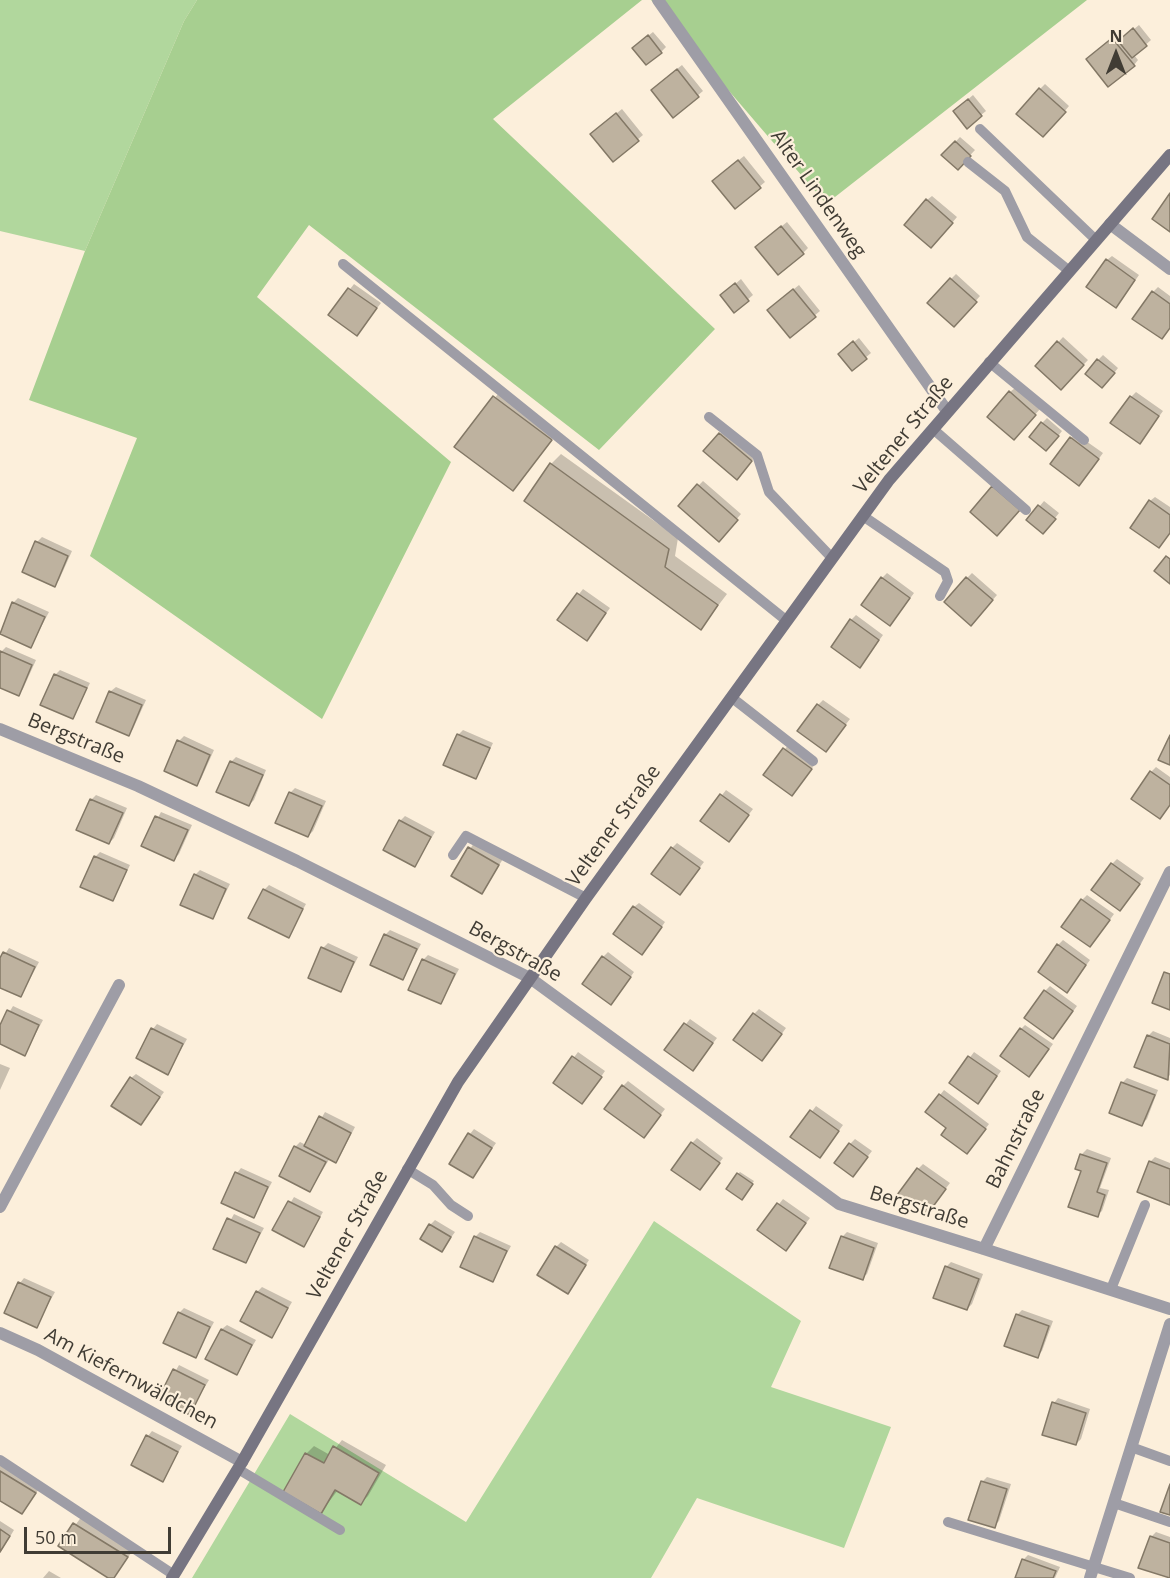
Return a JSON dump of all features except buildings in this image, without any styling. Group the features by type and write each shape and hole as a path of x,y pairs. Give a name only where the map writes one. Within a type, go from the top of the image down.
{"main road":[{"name":"Veltener Straße","path":"173,1576 240,1465 458,1082 586,898 863,516 947,411 1068,270 1169,158"}],"street":[{"name":"Alter Lindenweg","path":"658,0 947,411"},
{"path":"1110,224 1170,269"},
{"name":"Bergstraße","path":"0,729 148,791 297,861 530,978 839,1204 984,1249"},
{"name":"Bahnstraße","path":"984,1249 1170,872"},
{"path":"0,1207 119,985"},
{"path":"984,1249 1170,1309"},
{"path":"1092,1572 1170,1324"},
{"name":"Am Kiefernwäldchen","path":"0,1333 38,1350 240,1465"}],"lane":[{"path":"980,129 1096,240"},
{"path":"968,162 1005,191 1027,237 1068,270"},
{"path":"343,264 787,621"},
{"path":"989,362 1084,440"},
{"path":"709,417 757,455 769,492 832,558"},
{"path":"933,429 1026,510"},
{"path":"863,516 945,572 948,581 940,596"},
{"path":"731,697 813,761"},
{"path":"453,855 466,836 586,898"},
{"path":"407,1168 433,1185 451,1205 468,1216"},
{"path":"1111,1289 1145,1205"},
{"path":"1131,1447 1170,1461"},
{"path":"0,1460 173,1576"},
{"path":"240,1465 340,1530"},
{"path":"1114,1503 1170,1522"},
{"path":"948,1522 1092,1572 1130,1578"}],"green space":[{"path":"0,0 197,0 184,21 85,251 0,231"},
{"path":"197,0 642,0 493,119 715,329 599,450 309,225 257,297 451,462 322,719 90,556 137,438 29,400 85,251 184,21"},
{"path":"651,0 1087,0 826,204"},
{"path":"654,1221 801,1321 771,1387 891,1427 844,1548 697,1498 651,1578 192,1578 290,1414 466,1522"}]}
